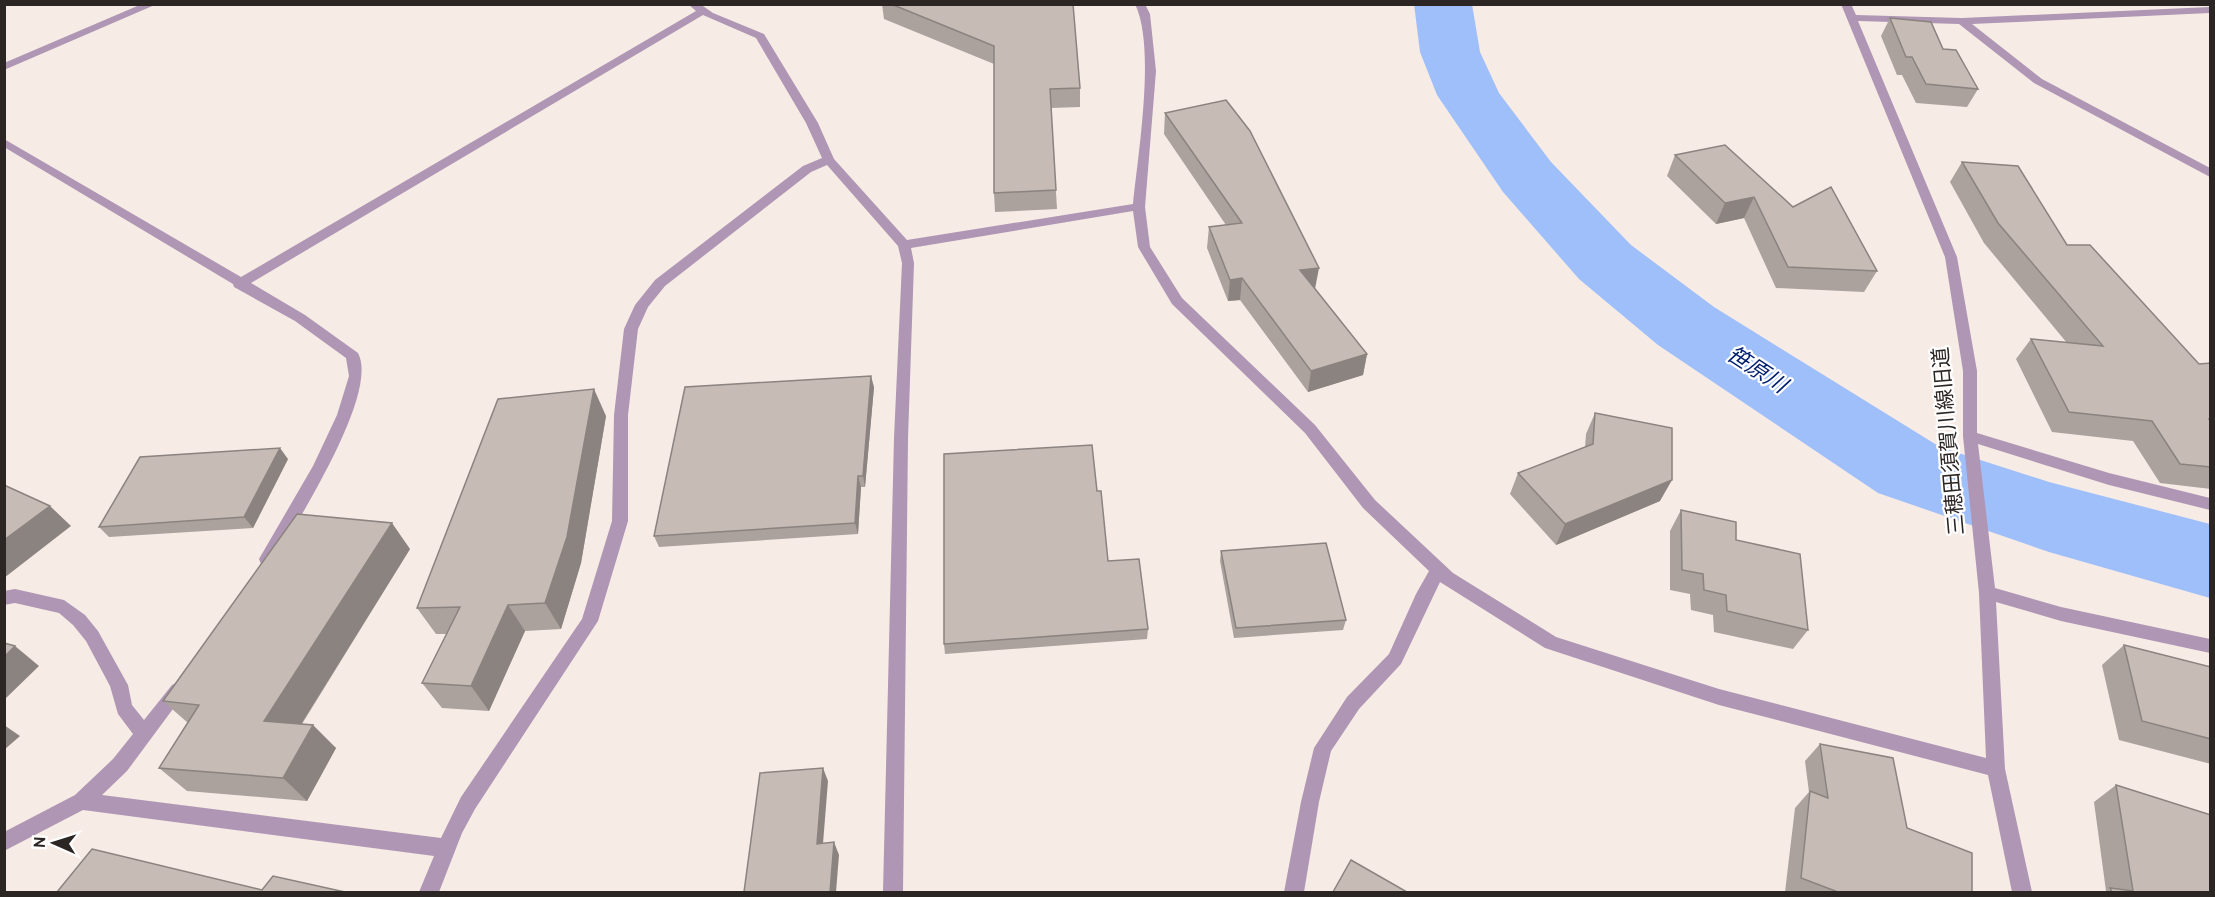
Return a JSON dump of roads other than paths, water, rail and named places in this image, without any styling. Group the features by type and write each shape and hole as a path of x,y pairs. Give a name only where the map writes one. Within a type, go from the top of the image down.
{"street":[{"path":"4,67 152,4"},
{"path":"1140,4 1145,14 1151,70 1139,207 1144,247 1177,301 1310,429 1369,504 1438,571 1492,608 1551,643 1719,697 1996,769"},
{"name":"三穂田須賀川線旧道","path":"1845,4 1951,257 1970,371 1970,436 1987,593 1996,769 2022,892"},
{"path":"239,284 698,8 760,36 812,123 828,160 851,182 904,245 908,262 900,474 893,892"},
{"path":"1850,18 1962,21 2211,10"},
{"path":"1962,21 2038,81 2211,173"},
{"path":"4,142 239,284 300,318 353,356 356,376 344,415 320,467 262,569"},
{"path":"429,892 446,848 468,803 590,621 620,521 621,415 632,329 642,305 660,283 807,169 828,160"},
{"path":"904,245 1119,208 1139,207"},
{"path":"1970,436 2109,479 2211,504"},
{"path":"1294,892 1310,802 1323,748 1353,703 1395,658 1424,594 1438,571"},
{"path":"1987,593 2061,614 2211,646"},
{"path":"4,597 15,596 64,607 80,620 92,636 119,685 124,708 144,732"},
{"path":"4,842 82,801 120,765 185,680"},
{"path":"82,801 446,848"}],"waterway":[{"name":"笹原川","path":"1443,4 1450,52 1469,95 1527,177 1605,262 1686,326 1909,470 2049,517 2210,561"}]}
